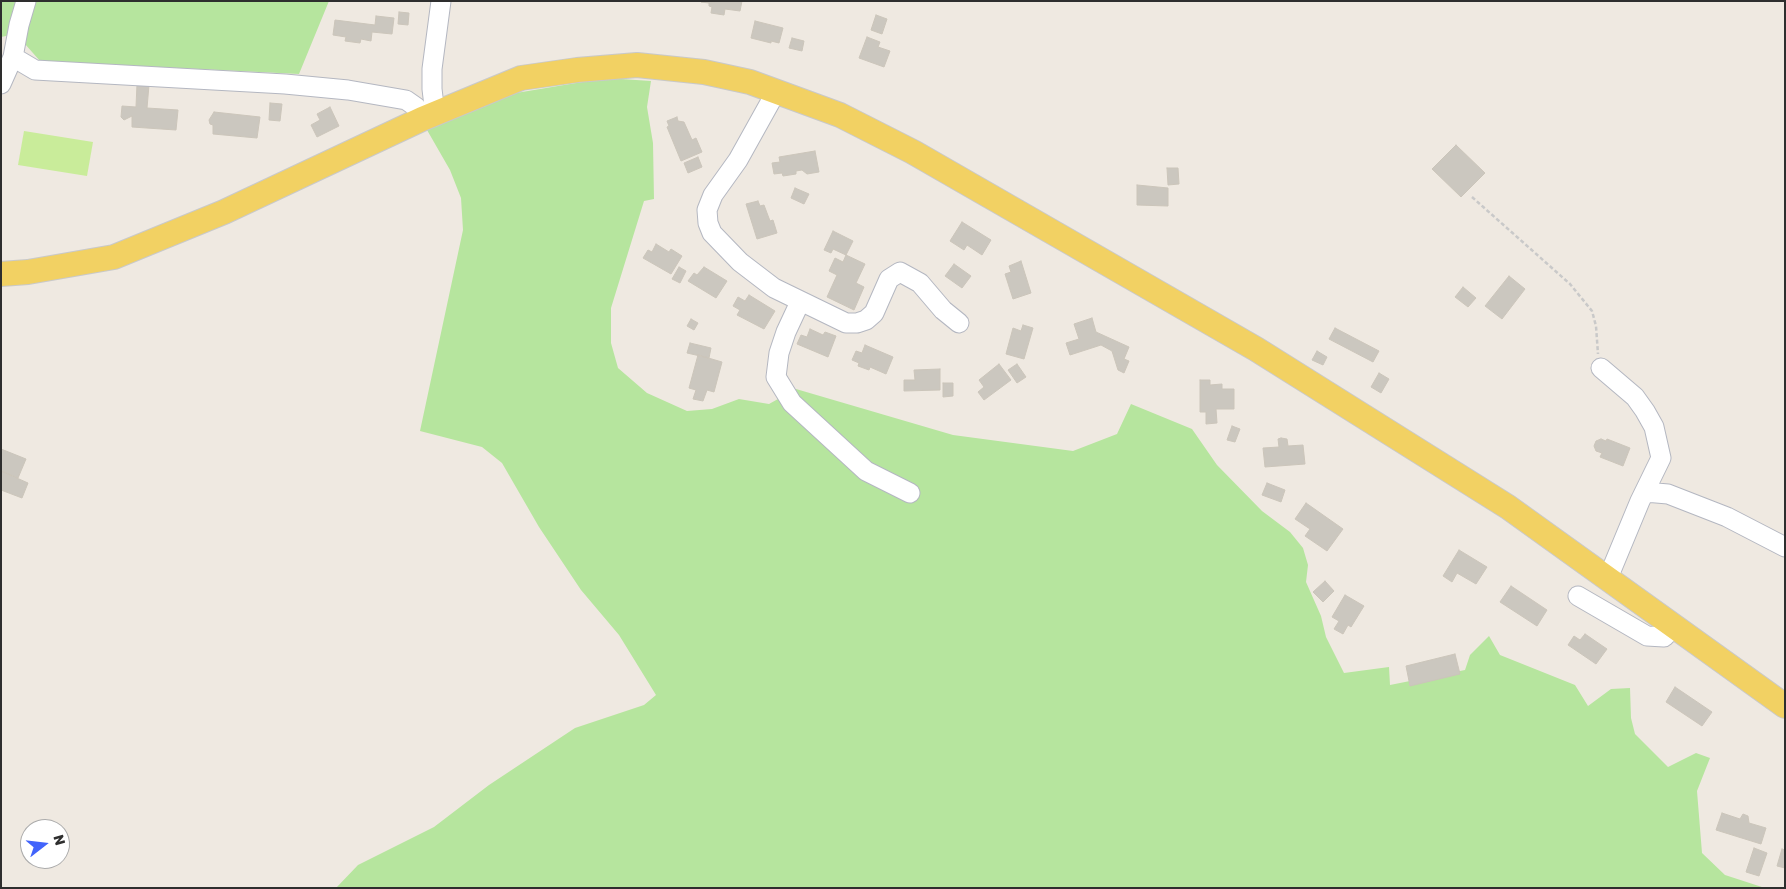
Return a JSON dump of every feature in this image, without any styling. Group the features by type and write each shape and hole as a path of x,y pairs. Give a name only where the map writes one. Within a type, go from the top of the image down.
{"main road":[{"path":"1,274 28,272 114,257 224,212 428,116 521,78 637,65 718,74 776,90 840,115 913,152 1256,349 1508,507 1785,706"}],"street":[{"path":"1,84 13,57 18,25 26,1"},
{"path":"13,57 35,70 282,83 348,90 406,100 428,116 441,1"},
{"path":"776,90 738,160 713,196 707,210 708,223 712,233 740,262 774,288 846,323 857,323 866,320 874,313 888,279 900,272 920,283 943,310 959,323"},
{"path":"800,302 786,332 779,353 776,377 792,403 866,471 910,493"},
{"path":"1601,368 1634,397 1654,427 1661,458 1644,492 1608,578"},
{"path":"1644,492 1668,494 1728,517 1785,547"},
{"path":"1578,596 1646,636 1664,637 1674,627"}],"path":[{"path":"1472,197 1570,284 1592,311 1596,326 1597,349 1601,368"}],"green space":[{"path":"1,1 20,1 11,35 1,37"},
{"path":"35,1 329,1 299,74 40,61 25,44 26,25"},
{"path":"606,78 651,81 647,107 653,143 654,199 644,201 611,308 611,343 618,368 647,393 687,411 712,409 739,399 769,404 796,389 953,435 1073,451 1117,434 1131,404 1192,429 1217,465 1262,511 1290,532 1303,548 1308,565 1306,582 1321,616 1326,637 1344,673 1389,667 1390,685 1465,670 1470,655 1489,636 1500,655 1575,685 1588,706 1611,689 1630,688 1631,718 1635,734 1668,767 1696,753 1710,758 1697,791 1702,853 1725,875 1765,888 336,888 358,865 434,827 489,785 575,728 644,705 656,695 619,635 581,590 539,527 502,463 482,447 420,431 463,230 461,198 450,170 427,130 462,112 516,93"},
{"path":"24,131 93,142 87,176 18,165"}],"building":[{"path":"742,1 740,11 725,9 724,15 711,13 712,7 709,6 709,3 701,2"},
{"path":"399,12 409,13 408,25 398,24"},
{"path":"876,15 887,19 882,34 871,30"},
{"path":"376,16 394,18 392,34 372,32 371,41 361,39 360,43 345,41 346,37 333,35 335,20 375,25"},
{"path":"755,21 783,28 779,43 751,38"},
{"path":"867,37 880,42 878,47 890,51 884,67 859,58"},
{"path":"792,38 804,41 802,51 789,48"},
{"path":"137,84 149,85 147,108 178,110 176,130 132,127 132,116 124,120 121,117 122,106 136,107"},
{"path":"270,103 282,104 280,121 269,120"},
{"path":"330,107 339,126 317,137 311,125 320,120 317,114"},
{"path":"214,112 260,117 257,138 213,134 213,125 210,124 209,120"},
{"path":"677,117 678,121 684,122 692,140 696,138 702,152 681,161 667,127 669,126 667,121"},
{"path":"1456,145 1485,173 1461,197 1432,169"},
{"path":"815,151 819,172 807,174 802,170 796,171 796,174 783,176 782,173 774,174 772,163 780,162 779,157"},
{"path":"698,157 702,167 688,173 684,163"},
{"path":"1167,168 1178,168 1179,184 1168,185"},
{"path":"1137,185 1168,188 1168,206 1137,205"},
{"path":"795,188 809,194 804,204 791,198"},
{"path":"758,201 760,206 764,205 770,221 773,220 777,233 757,239 746,204"},
{"path":"962,222 991,240 982,255 967,245 964,250 950,241"},
{"path":"833,231 853,241 846,255 833,249 831,253 824,250"},
{"path":"656,244 669,252 671,249 682,256 671,274 643,258 648,250 652,252"},
{"path":"846,255 865,264 856,283 864,287 854,310 827,297 837,275 829,271 835,258 843,262"},
{"path":"1021,261 1031,293 1013,299 1005,274 1011,272 1009,266"},
{"path":"954,264 971,276 962,288 945,276"},
{"path":"679,267 686,271 680,283 672,279"},
{"path":"704,267 727,281 716,298 688,281 694,273 697,275"},
{"path":"1509,276 1525,289 1502,319 1485,306"},
{"path":"1463,287 1476,298 1468,307 1455,297"},
{"path":"749,295 775,311 764,329 737,315 740,310 733,306 738,297 745,301"},
{"path":"1092,318 1096,332 1129,347 1124,359 1129,361 1124,373 1118,370 1112,351 1101,345 1070,355 1066,343 1079,339 1074,324"},
{"path":"691,319 698,323 694,330 687,326"},
{"path":"1023,325 1033,328 1024,359 1006,354 1013,328 1021,331"},
{"path":"1335,328 1379,351 1373,362 1329,339"},
{"path":"810,329 823,335 825,332 836,336 828,357 797,344 801,335 807,337"},
{"path":"690,343 711,348 709,358 687,353"},
{"path":"865,345 893,357 886,374 870,367 869,370 858,366 859,363 852,360 856,351 862,353"},
{"path":"1317,351 1327,357 1323,365 1312,360"},
{"path":"698,355 722,362 714,392 707,390 703,401 693,399 696,390 689,388"},
{"path":"999,364 1011,380 984,400 978,392 984,387 979,380"},
{"path":"1017,364 1026,377 1017,383 1008,370"},
{"path":"940,369 940,390 904,391 904,380 915,380 914,370"},
{"path":"1379,373 1389,379 1381,393 1371,387"},
{"path":"1200,380 1210,380 1210,385 1222,384 1222,389 1234,389 1234,409 1216,409 1217,423 1206,424 1206,412 1200,412"},
{"path":"943,383 953,383 953,396 943,397"},
{"path":"1232,426 1240,429 1235,442 1227,440"},
{"path":"1278,439 1287,439 1288,446 1303,445 1305,464 1265,467 1263,448 1279,447"},
{"path":"1601,439 1606,441 1607,439 1630,448 1623,466 1600,457 1602,453 1596,451 1594,446 1596,441"},
{"path":"1,449 26,459 18,478 1,471"},
{"path":"1,471 28,483 22,498 1,490"},
{"path":"1267,483 1285,490 1281,502 1262,495"},
{"path":"1306,503 1343,529 1327,551 1305,536 1310,529 1295,519"},
{"path":"1459,550 1487,567 1476,584 1457,573 1452,582 1443,576"},
{"path":"1325,581 1334,591 1323,602 1313,592"},
{"path":"1511,586 1547,610 1537,626 1500,602"},
{"path":"1345,595 1364,606 1351,627 1348,625 1343,634 1334,629 1339,621 1332,617"},
{"path":"1585,634 1607,649 1596,664 1568,645 1574,636 1580,640"},
{"path":"1455,654 1460,674 1410,686 1406,666"},
{"path":"1675,687 1712,712 1702,726 1666,702"},
{"path":"1722,813 1740,819 1743,814 1748,816 1749,823 1766,828 1761,844 1716,830"},
{"path":"1754,848 1767,853 1759,876 1746,872"},
{"path":"1782,849 1785,850 1785,868 1777,866"}]}
